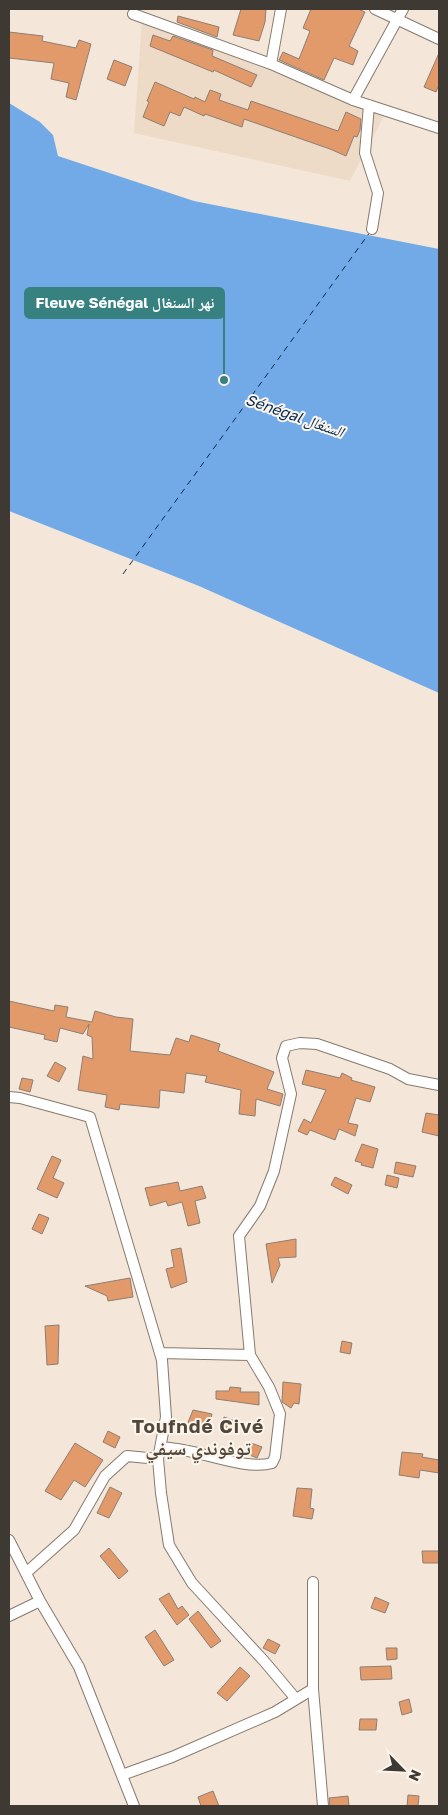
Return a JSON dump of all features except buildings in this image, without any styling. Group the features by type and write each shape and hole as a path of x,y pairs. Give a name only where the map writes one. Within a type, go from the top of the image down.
{"street":[{"path":"271,64 281,9"},
{"path":"375,9 439,39"},
{"path":"352,100 403,9"},
{"path":"133,14 271,64 352,100 439,128"},
{"path":"368,105 365,153 378,193 372,229"},
{"path":"161,1447 186,1450 232,1462 265,1465 272,1463 275,1457 280,1414 269,1387 250,1356 239,1236 260,1206 274,1171 291,1094 282,1058 286,1046 317,1044 390,1069 408,1079 439,1084"},
{"path":"9,1097 20,1098 90,1117 162,1360 166,1417 158,1459 160,1493 169,1545 192,1583 264,1661 296,1699"},
{"path":"160,1353 250,1356"},
{"path":"27,1572 74,1530 105,1476 128,1456 158,1459"},
{"path":"9,1540 27,1572 40,1601 79,1667 134,1806"},
{"path":"313,1582 313,1689 323,1806"},
{"path":"9,1616 40,1601"},
{"path":"122,1775 172,1757 275,1712 313,1689"}],"shaded area":[{"path":"142,20 384,116 350,181 134,133"}],"water":[{"name":"Sénégal السنغال","path":"9,103 40,122 53,135 58,156 194,201 439,249 439,693 199,586 9,511"}],"ferry route":[{"path":"123,574 370,232"}],"place":[{"name":"Fleuve Sénégal نهر السنغال","path":"224,380"}],"district":[{"name":"Toufndé Civé توفوندي سيفي","path":"198,1436"}]}
